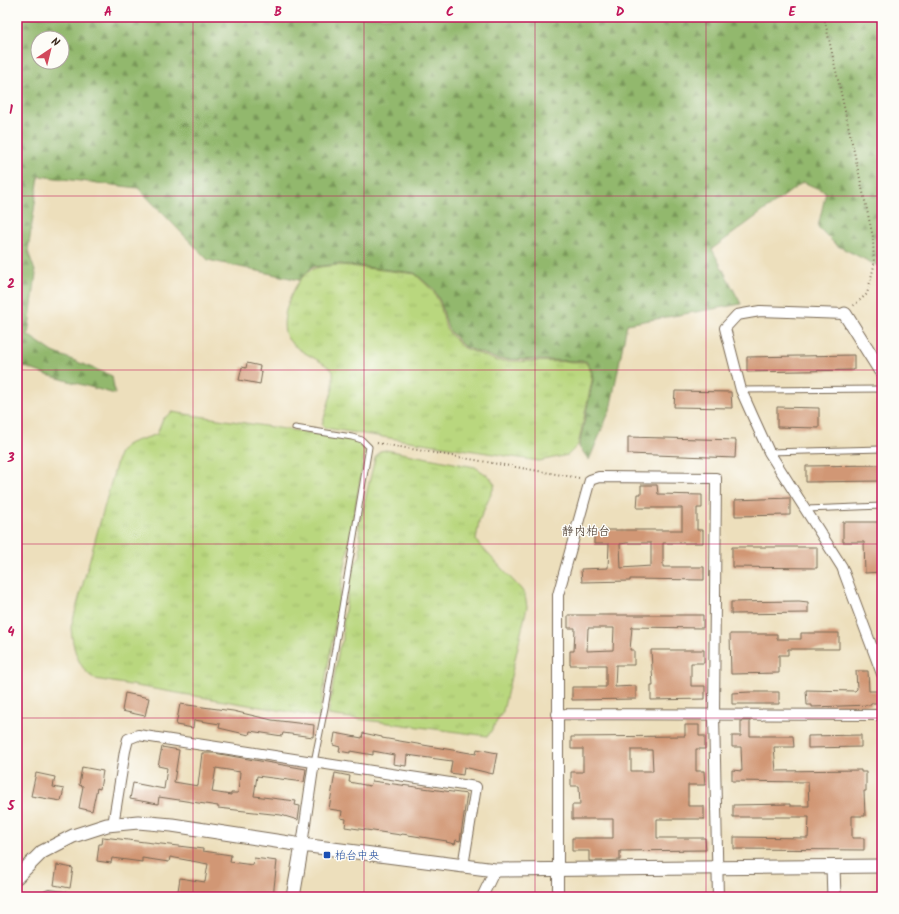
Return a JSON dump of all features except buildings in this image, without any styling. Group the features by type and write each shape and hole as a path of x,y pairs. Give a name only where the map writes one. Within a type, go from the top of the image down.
{"street":[{"path":"882,373 845,314 760,310 737,316 725,328 741,390 769,452 807,509 842,567 882,673"},
{"path":"558,897 558,596 590,480 598,477 716,478 714,715 718,897"},
{"path":"557,714 882,715"},
{"path":"113,825 128,739 138,735 476,787 463,866"},
{"path":"294,897 314,762"},
{"path":"17,876 42,852 73,836 113,825 138,822 172,825 302,845 495,870 882,866"},
{"path":"833,867 834,897"},
{"path":"482,897 495,870"},
{"path":"45,897 49,895 64,897"}],"lane":[{"path":"741,390 882,389"},
{"path":"295,428 352,437 362,440 369,448 314,762"},
{"path":"769,452 882,449"},
{"path":"807,509 882,506"}],"path":[{"path":"824,17 873,237 874,266 867,294 845,314"},
{"path":"362,440 590,480"}],"green space":[{"path":"17,17 882,17 882,268 836,245 818,227 826,192 803,182 712,249 741,304 627,324 610,410 589,460 579,447 593,380 592,372 586,361 497,359 463,346 448,329 441,303 434,290 415,273 340,264 312,267 299,280 208,260 138,188 39,176 28,251 36,274 28,335 53,352 112,376 115,394 47,375 17,364"},
{"path":"341,265 415,274 433,291 440,304 446,329 462,347 497,361 585,362 591,371 592,380 578,445 568,455 539,461 325,428 322,425 333,388 333,371 298,348 288,339 285,332 284,322 289,301 294,290 299,281 306,274 316,268"},
{"path":"172,412 351,439 363,447 365,452 319,717 95,679 89,675 80,663 73,642 71,627 119,454 122,449 130,443 157,434 163,419"},
{"path":"386,450 475,467 490,477 495,485 479,521 476,541 521,589 525,595 527,607 503,711 488,736 328,715 339,648 343,640 343,623 352,568 361,555 359,525 375,458 380,451"}],"place":[{"name":"柏台中央","path":"327,855"}],"district":[{"name":"静内柏台","path":"586,531"}]}
